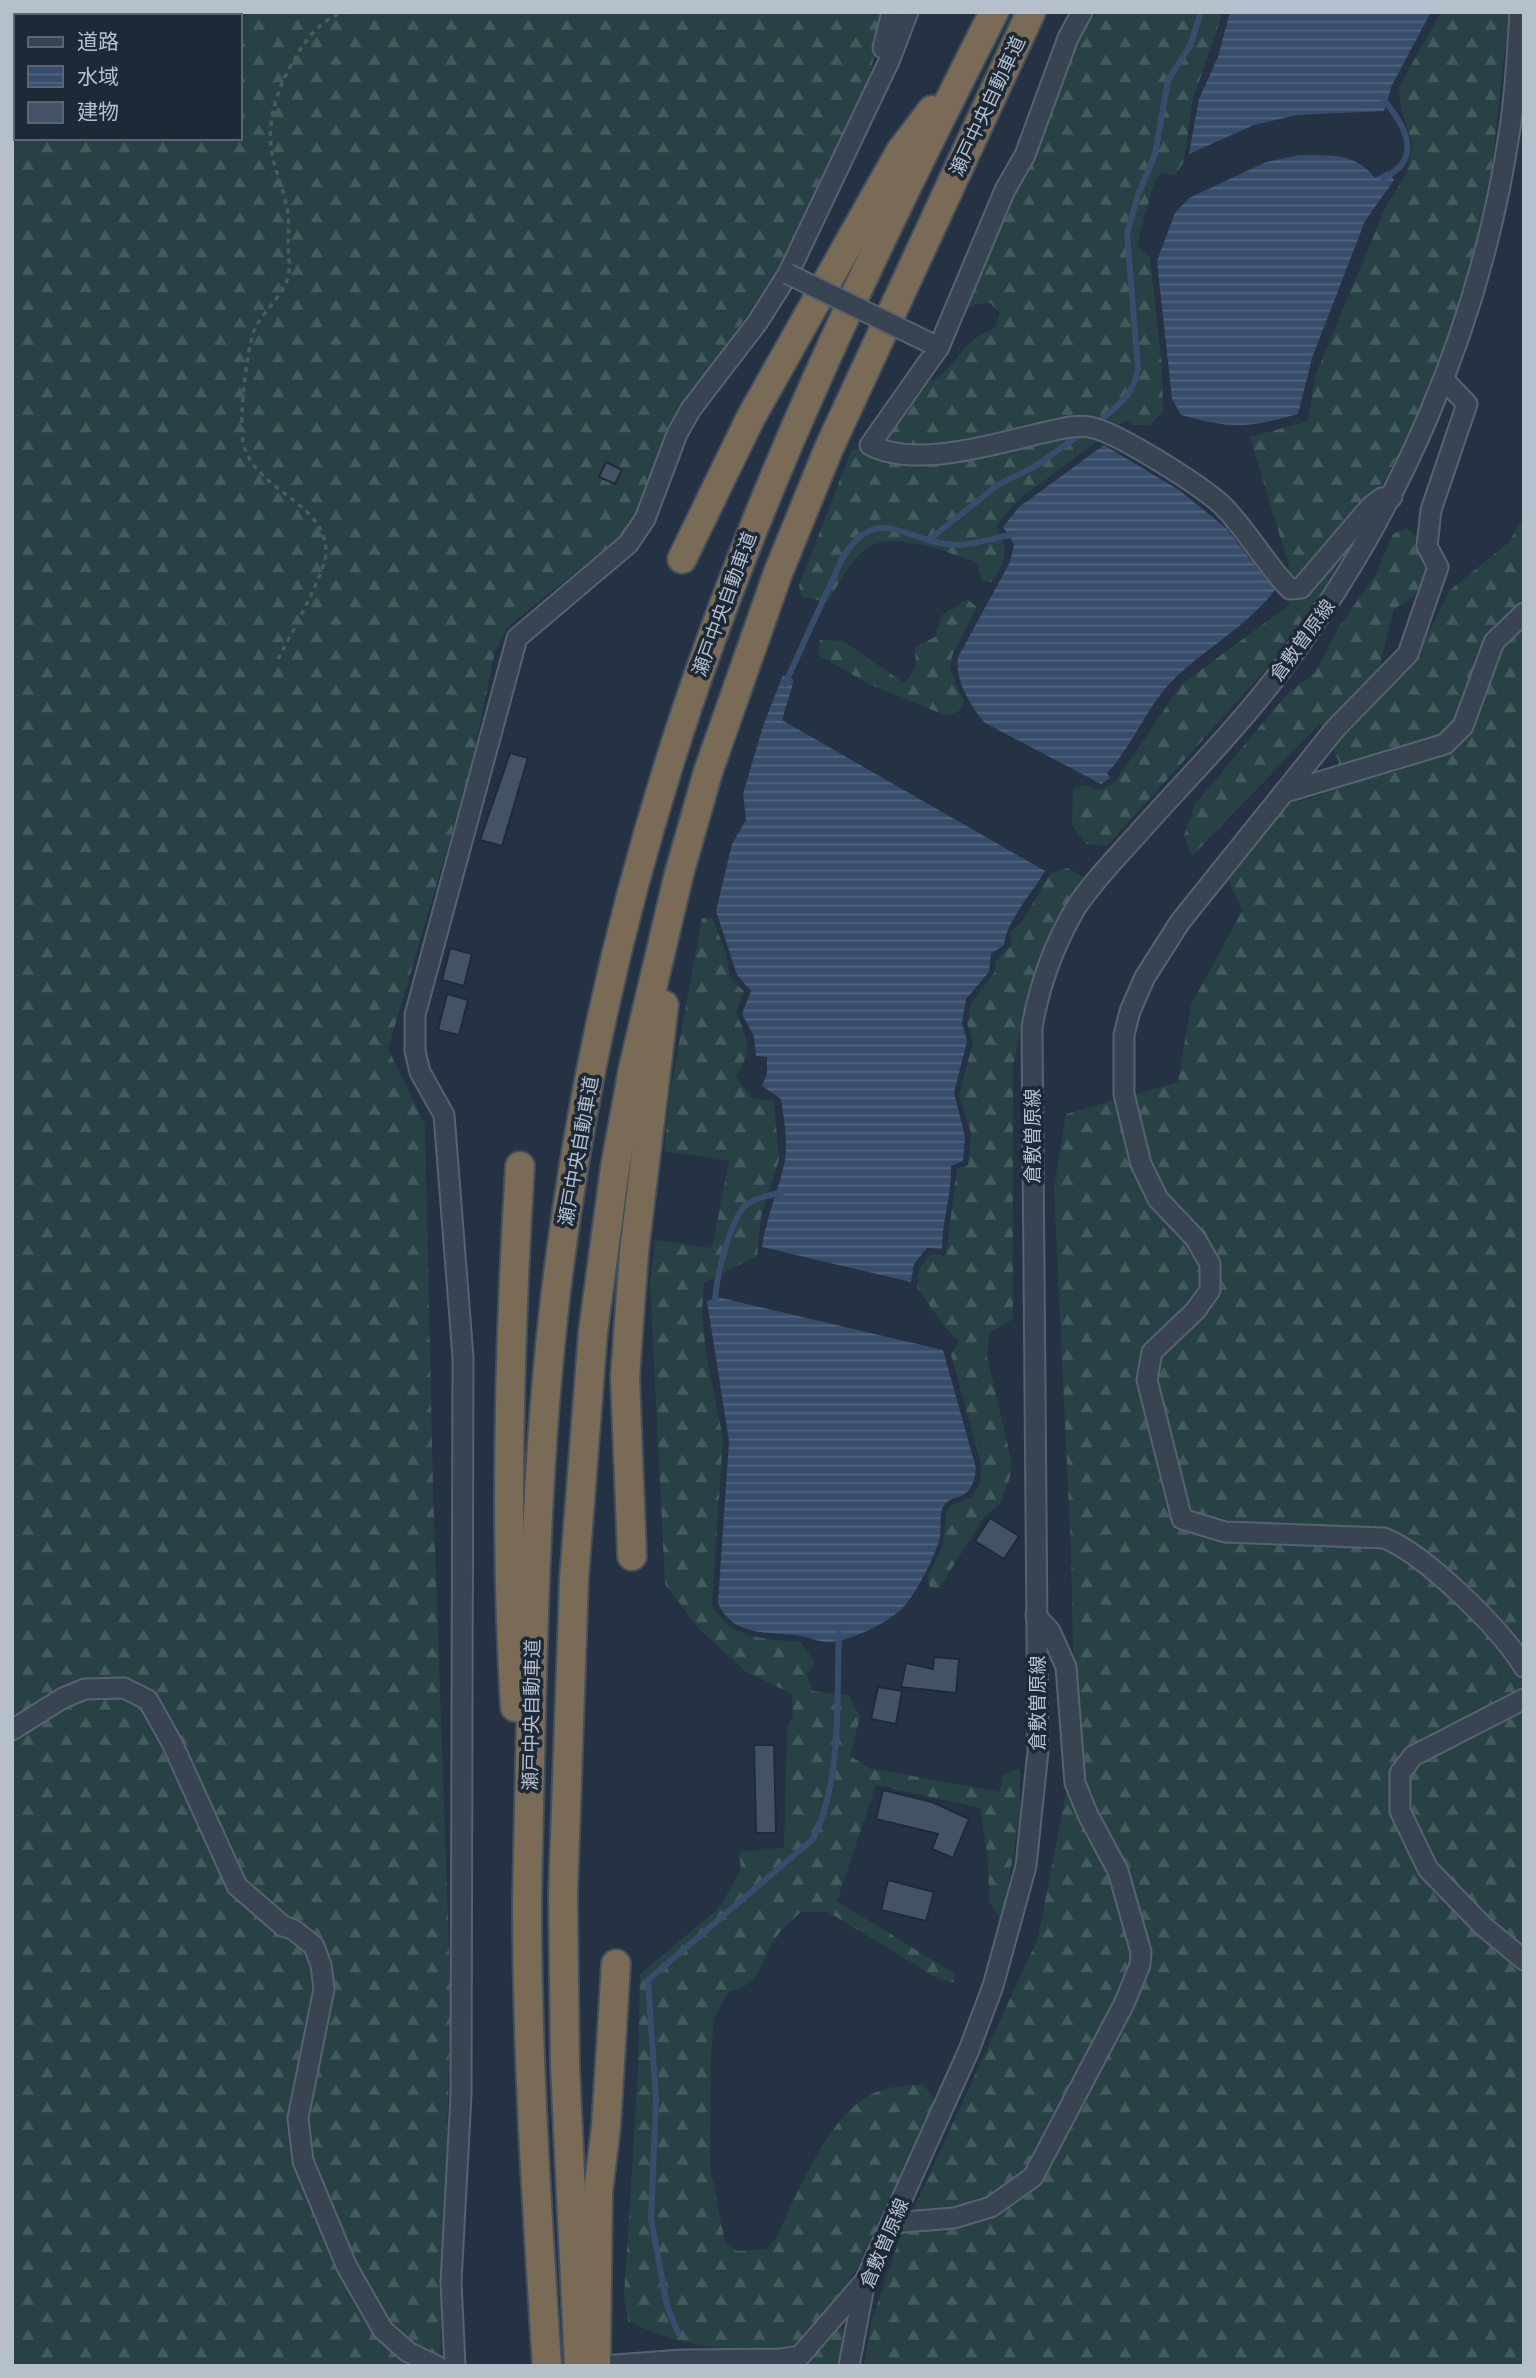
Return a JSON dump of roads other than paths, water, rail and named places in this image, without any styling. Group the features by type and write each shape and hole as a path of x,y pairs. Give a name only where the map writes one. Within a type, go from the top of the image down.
{"highway":[{"name":"瀬戸中央自動車道","path":"547,2366 531,2053 527,1902 534,1595 544,1420 565,1223 601,1022 631,898 668,768 736,568 814,384 994,12"},
{"name":"瀬戸中央自動車道","path":"579,2366 565,2066 563,1895 581,1457 593,1332 615,1168 633,1069 679,874 708,772 751,645 829,448 1031,12"},
{"path":"682,559 750,419 900,152 963,74"},
{"path":"632,1556 625,1377 634,1252 679,874"},
{"path":"520,1166 510,1393 510,1617 527,1902"},
{"path":"598,2366 598,2192 606,2127 616,1964"}],"street":[{"path":"886,66 883,47 892,12"},
{"path":"455,2366 451,2282 461,2095 463,1357 444,1115 420,1072 415,1051 415,1015 517,638 628,544 645,519 677,434 691,409 757,323 788,274 886,66 908,12"},
{"path":"1082,12 1068,38 1025,155 1005,190 934,345 870,445 884,453 905,456 977,448 1073,427 1101,430 1172,470 1222,506 1290,589 1301,588 1371,506 1382,498 1392,497"},
{"name":"倉敷曽原線","path":"849,2366 865,2281 969,2050 993,1986 1026,1866 1038,1751 1032,1028 1038,993 1053,952 1076,907 1274,680 1347,577 1392,497 1444,380 1476,284 1510,127 1520,12"},
{"path":"788,274 934,345"},
{"path":"1444,380 1467,404 1431,510 1427,546 1438,567 1408,654 1335,729 1180,922 1145,977 1130,1011 1124,1034 1124,1094 1141,1164 1158,1199 1195,1238 1210,1264 1210,1290 1152,1352 1147,1380 1155,1422 1182,1519 1224,1532 1384,1538 1402,1545 1426,1563 1513,1648 1524,1668"},
{"path":"1286,792 1445,744 1463,726 1494,642 1524,614"},
{"path":"892,2223 954,2218 991,2207 1033,2177 1124,2004 1140,1965 1141,1952 1118,1871 1088,1815 1075,1783 1066,1667 1050,1631 1036,1616"},
{"path":"12,1730 63,1698 85,1689 124,1688 148,1700 173,1745 237,1886 283,1926 294,1930 314,1946 321,1965 324,1989 298,2118 303,2161 347,2267 383,2330 408,2352 437,2366"},
{"path":"1524,1699 1413,1756 1400,1773 1400,1811 1428,1868 1483,1926 1524,1959"},
{"path":"598,2366 682,2360 781,2360 800,2356 865,2281"}],"water":[{"path":"1230,12 1431,12 1392,85 1384,111 1297,115 1254,125 1189,154 1199,99 1218,57"},
{"path":"1299,155 1350,159 1359,163 1375,178 1388,171 1394,180 1365,221 1312,358 1298,414 1240,425 1213,423 1181,415 1172,399 1157,261 1175,213 1189,198 1266,162"},
{"path":"1104,445 1179,490 1226,528 1267,581 1271,577 1278,586 1255,612 1186,668 1163,691 1107,773 1110,778 1101,784 985,723 965,692 957,665 958,657 1010,562 1014,544 1003,527 1019,507"},
{"path":"783,675 794,680 782,720 1045,871 1010,926 1004,945 991,954 989,972 966,999 962,1023 967,1041 954,1093 965,1137 963,1161 951,1166 942,1249 927,1248 914,1264 911,1282 762,1247 785,1160 781,1099 762,1086 767,1073 767,1057 756,1056 754,1036 742,1014 751,991 737,975 716,911 732,844 746,820 743,794 763,726"},
{"path":"721,1298 943,1350 976,1468 974,1480 966,1493 950,1500 942,1510 940,1537 936,1548 921,1581 907,1603 893,1616 862,1633 828,1642 754,1631 733,1622 718,1603 729,1441 707,1301"}],"waterway":[{"path":"1103,418 1126,396 1136,377 1138,368 1127,233 1138,195 1155,154 1168,80 1190,46 1201,12"},
{"path":"1382,97 1403,129 1407,147 1402,164 1384,179"},
{"path":"931,538 999,484 1034,467 1077,437"},
{"path":"785,684 841,561 854,542 867,532 879,528 892,529 938,543 956,545 1015,534"},
{"path":"715,1304 724,1252 740,1213 753,1200 782,1192"},
{"path":"678,2333 667,2305 651,2219 656,2100 648,1980 813,1839 823,1816 834,1765 839,1634"}]}
